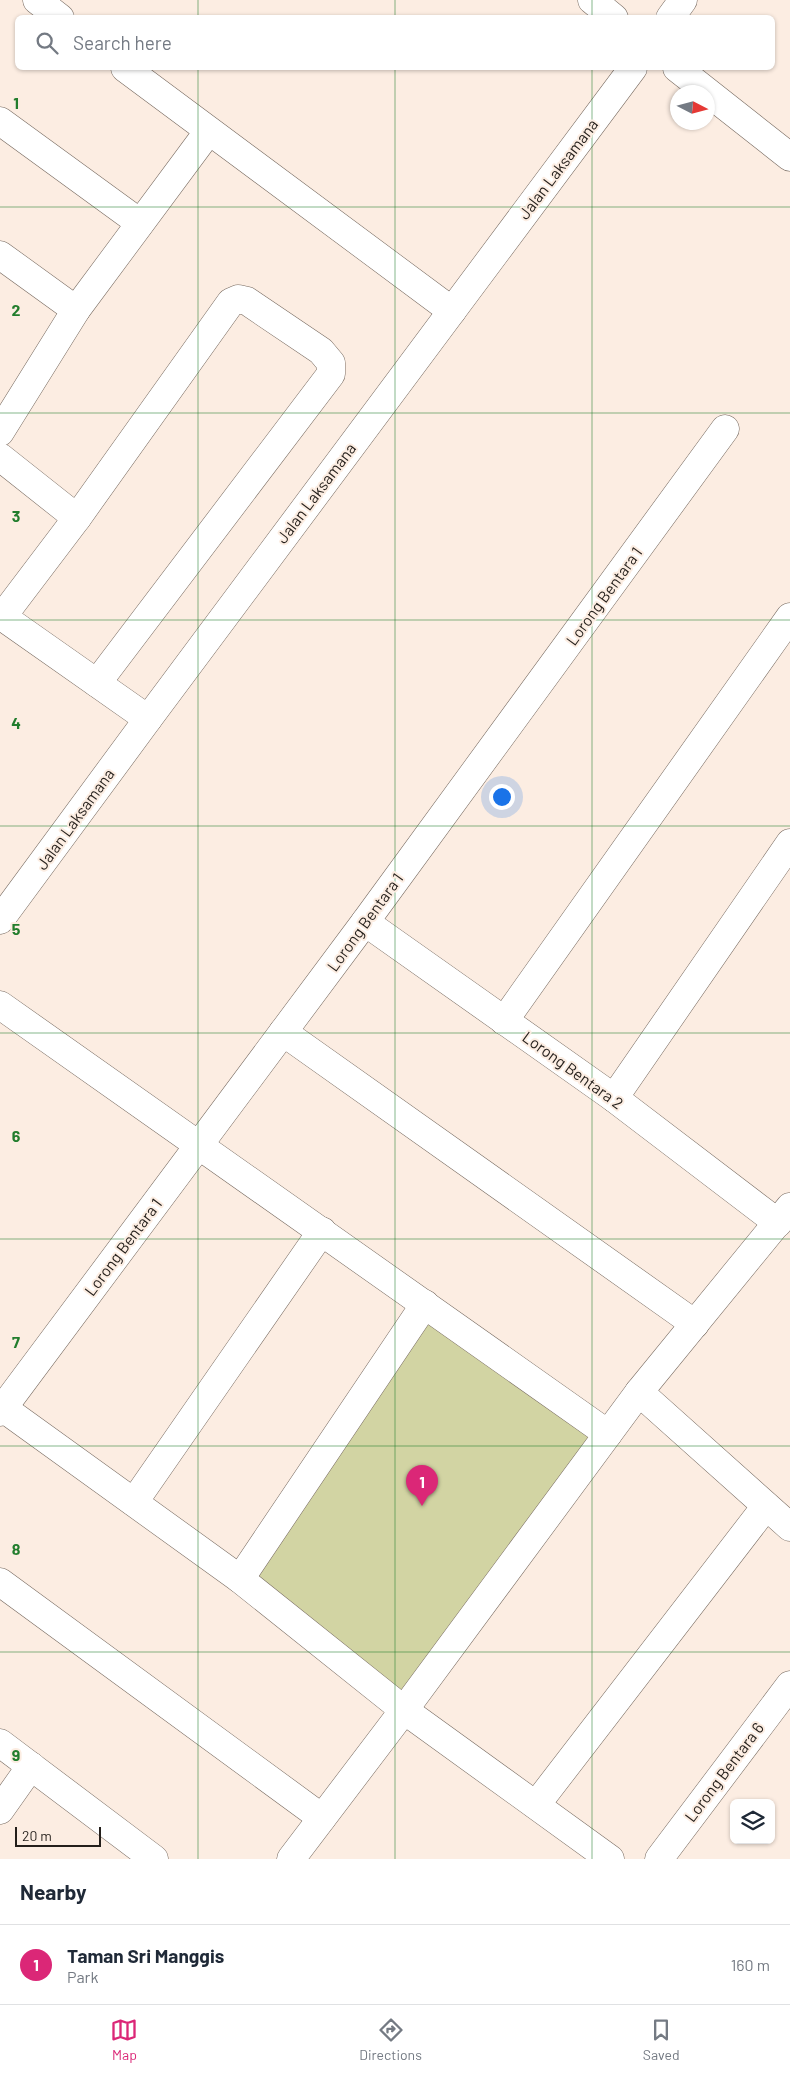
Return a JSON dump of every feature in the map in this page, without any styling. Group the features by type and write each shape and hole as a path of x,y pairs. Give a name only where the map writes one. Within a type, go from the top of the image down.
{"street":[{"path":"37,0 56,15"},
{"path":"592,0 610,15"},
{"path":"672,15 683,0"},
{"path":"128,70 208,132 452,312"},
{"name":"Jalan Laksamana","path":"0,920 633,70"},
{"path":"680,70 790,157"},
{"path":"0,121 140,223"},
{"path":"0,432 76,310 208,132"},
{"path":"0,254 76,310"},
{"path":"97,683 331,374 331,363 321,350 247,301 238,299 231,302 77,518 1,616 148,719"},
{"name":"Lorong Bentara 1","path":"2,1410 365,922 726,429"},
{"path":"0,457 77,518"},
{"path":"504,1021 790,617"},
{"path":"614,1098 790,843"},
{"name":"Lorong Bentara 2","path":"365,922 614,1098 784,1215"},
{"path":"0,1005 608,1434"},
{"path":"283,1032 695,1324"},
{"path":"291,1859 404,1710 639,1392 784,1215"},
{"path":"134,1502 322,1231"},
{"path":"240,1579 425,1304"},
{"path":"639,1392 790,1527"},
{"path":"2,1410 240,1579 404,1710 610,1859"},
{"path":"536,1805 766,1506"},
{"path":"0,1582 322,1818"},
{"name":"Lorong Bentara 6","path":"658,1859 790,1685"},
{"path":"0,1743 154,1859"},
{"path":"0,1810 31,1766"}],"green space":[{"path":"427,1316 595,1435 403,1699 255,1576"}],"place":[{"name":"Taman Sri Manggis","path":"422,1506"}]}
